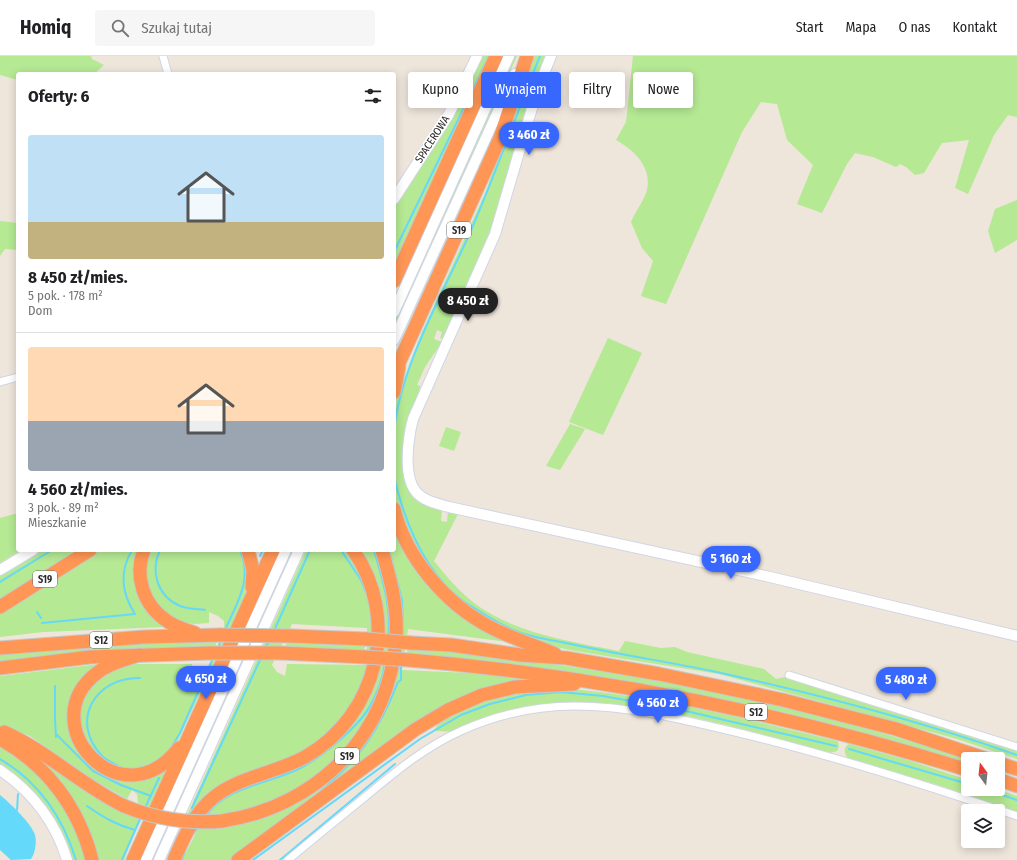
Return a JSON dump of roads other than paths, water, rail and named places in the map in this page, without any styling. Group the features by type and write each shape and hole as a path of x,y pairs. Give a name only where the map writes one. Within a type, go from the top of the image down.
{"highway":[{"path":"396,277 496,56"},
{"name":"S19","path":"396,370 500,138 526,56"},
{"path":"396,383 401,359"},
{"path":"396,514 405,538 417,559 426,572 458,605 490,627 566,658"},
{"name":"S19","path":"0,607 87,552"},
{"path":"144,552 140,567 140,580 144,594 151,606 158,614 171,624 203,636"},
{"path":"247,605 253,574 248,552"},
{"path":"132,860 272,552"},
{"path":"174,860 192,823 209,801 226,789 238,783 292,763 313,752 339,731 358,705 373,672 378,647 379,628 377,605 372,589 364,567 354,552"},
{"name":"S19","path":"0,731 38,750 96,791 124,806 148,814 178,820 222,821 269,809 309,789 346,757 370,723 386,687 393,664 396,637 393,590 383,552"},
{"name":"S12","path":"0,648 144,637 220,635 291,636 366,639 566,658 659,674 783,700 896,730 965,752"},
{"name":"S12","path":"0,668 67,659 210,653 365,657 520,670 610,683 698,699 800,722 901,749 961,768"},
{"path":"139,655 104,668 84,687 76,704 74,716 76,732 80,744 92,759 106,770 126,775 136,775 155,770 165,763 189,735"},
{"path":"238,860 410,733 448,710 482,695 515,687 610,683"},
{"path":"0,738 37,765 61,792 81,827 92,860"},
{"path":"1005,765 1017,769"},
{"path":"1005,782 1017,786"}],"street":[{"path":"163,56 167,72"},
{"name":"SPACEROWA","path":"396,196 443,124 477,56"},
{"path":"396,308 509,56"},
{"path":"396,336 484,139 526,56"},
{"path":"551,56 535,97 495,234 413,419 409,438 408,459 410,480 416,492 424,499 449,507 770,577 1017,636"},
{"path":"0,382 16,378"},
{"path":"0,570 30,552"},
{"path":"146,860 285,552"},
{"path":"159,860 298,552"},
{"path":"789,675 1017,747"},
{"path":"288,860 404,764 451,736 476,724 510,714 550,707 573,706 619,708 651,713 777,743 890,774 1017,816"},
{"path":"0,770 25,790 42,810 56,831 67,860"}],"water":[{"path":"0,795 20,814 33,830 36,838 36,844 34,854 31,859 11,860 0,850"}],"waterway":[{"path":"396,248 489,56"},
{"path":"396,418 405,379 415,353 490,186 540,56"},
{"path":"396,484 410,529 437,576 463,601 490,618 514,630 543,639 712,671 866,708 1017,755"},
{"path":"0,582 49,552"},
{"path":"42,623 135,614 127,599 124,583 125,566 131,552"},
{"path":"159,552 157,558 156,574 161,589 166,596 172,602 180,606 205,610"},
{"path":"225,630 242,591 245,571 244,561 241,552"},
{"path":"260,556 262,552"},
{"path":"274,631 309,552"},
{"path":"342,552 361,580 366,592"},
{"path":"375,552 383,582 389,615 388,637"},
{"path":"390,552 402,600 403,637"},
{"path":"37,612 41,618"},
{"path":"218,648 221,639"},
{"path":"265,649 269,640"},
{"path":"171,748 180,733 213,658"},
{"path":"192,808 261,658"},
{"path":"206,816 223,799 246,788 294,771 314,760 336,743 357,724 370,706 383,674 385,663"},
{"path":"321,791 335,779 358,754 376,729 398,682 401,680 401,663"},
{"path":"118,766 102,756 92,743 88,729 88,716 92,704 100,693 110,685 124,680 140,678"},
{"path":"55,686 56,737"},
{"path":"253,860 420,739 461,715 490,704 526,695 561,692 603,696 686,711 836,746"},
{"path":"57,735 93,771 121,785 151,796"},
{"path":"849,749 961,782"},
{"path":"0,759 14,768 38,790 48,802 64,830 76,860"},
{"path":"280,860 395,764"},
{"path":"145,808 159,778"},
{"path":"17,810 18,794"},
{"path":"1005,796 1017,800"},
{"path":"87,806 110,820 135,830"},
{"path":"122,860 141,817"},
{"path":"190,839 199,826"},
{"path":"182,860 188,843"}]}
